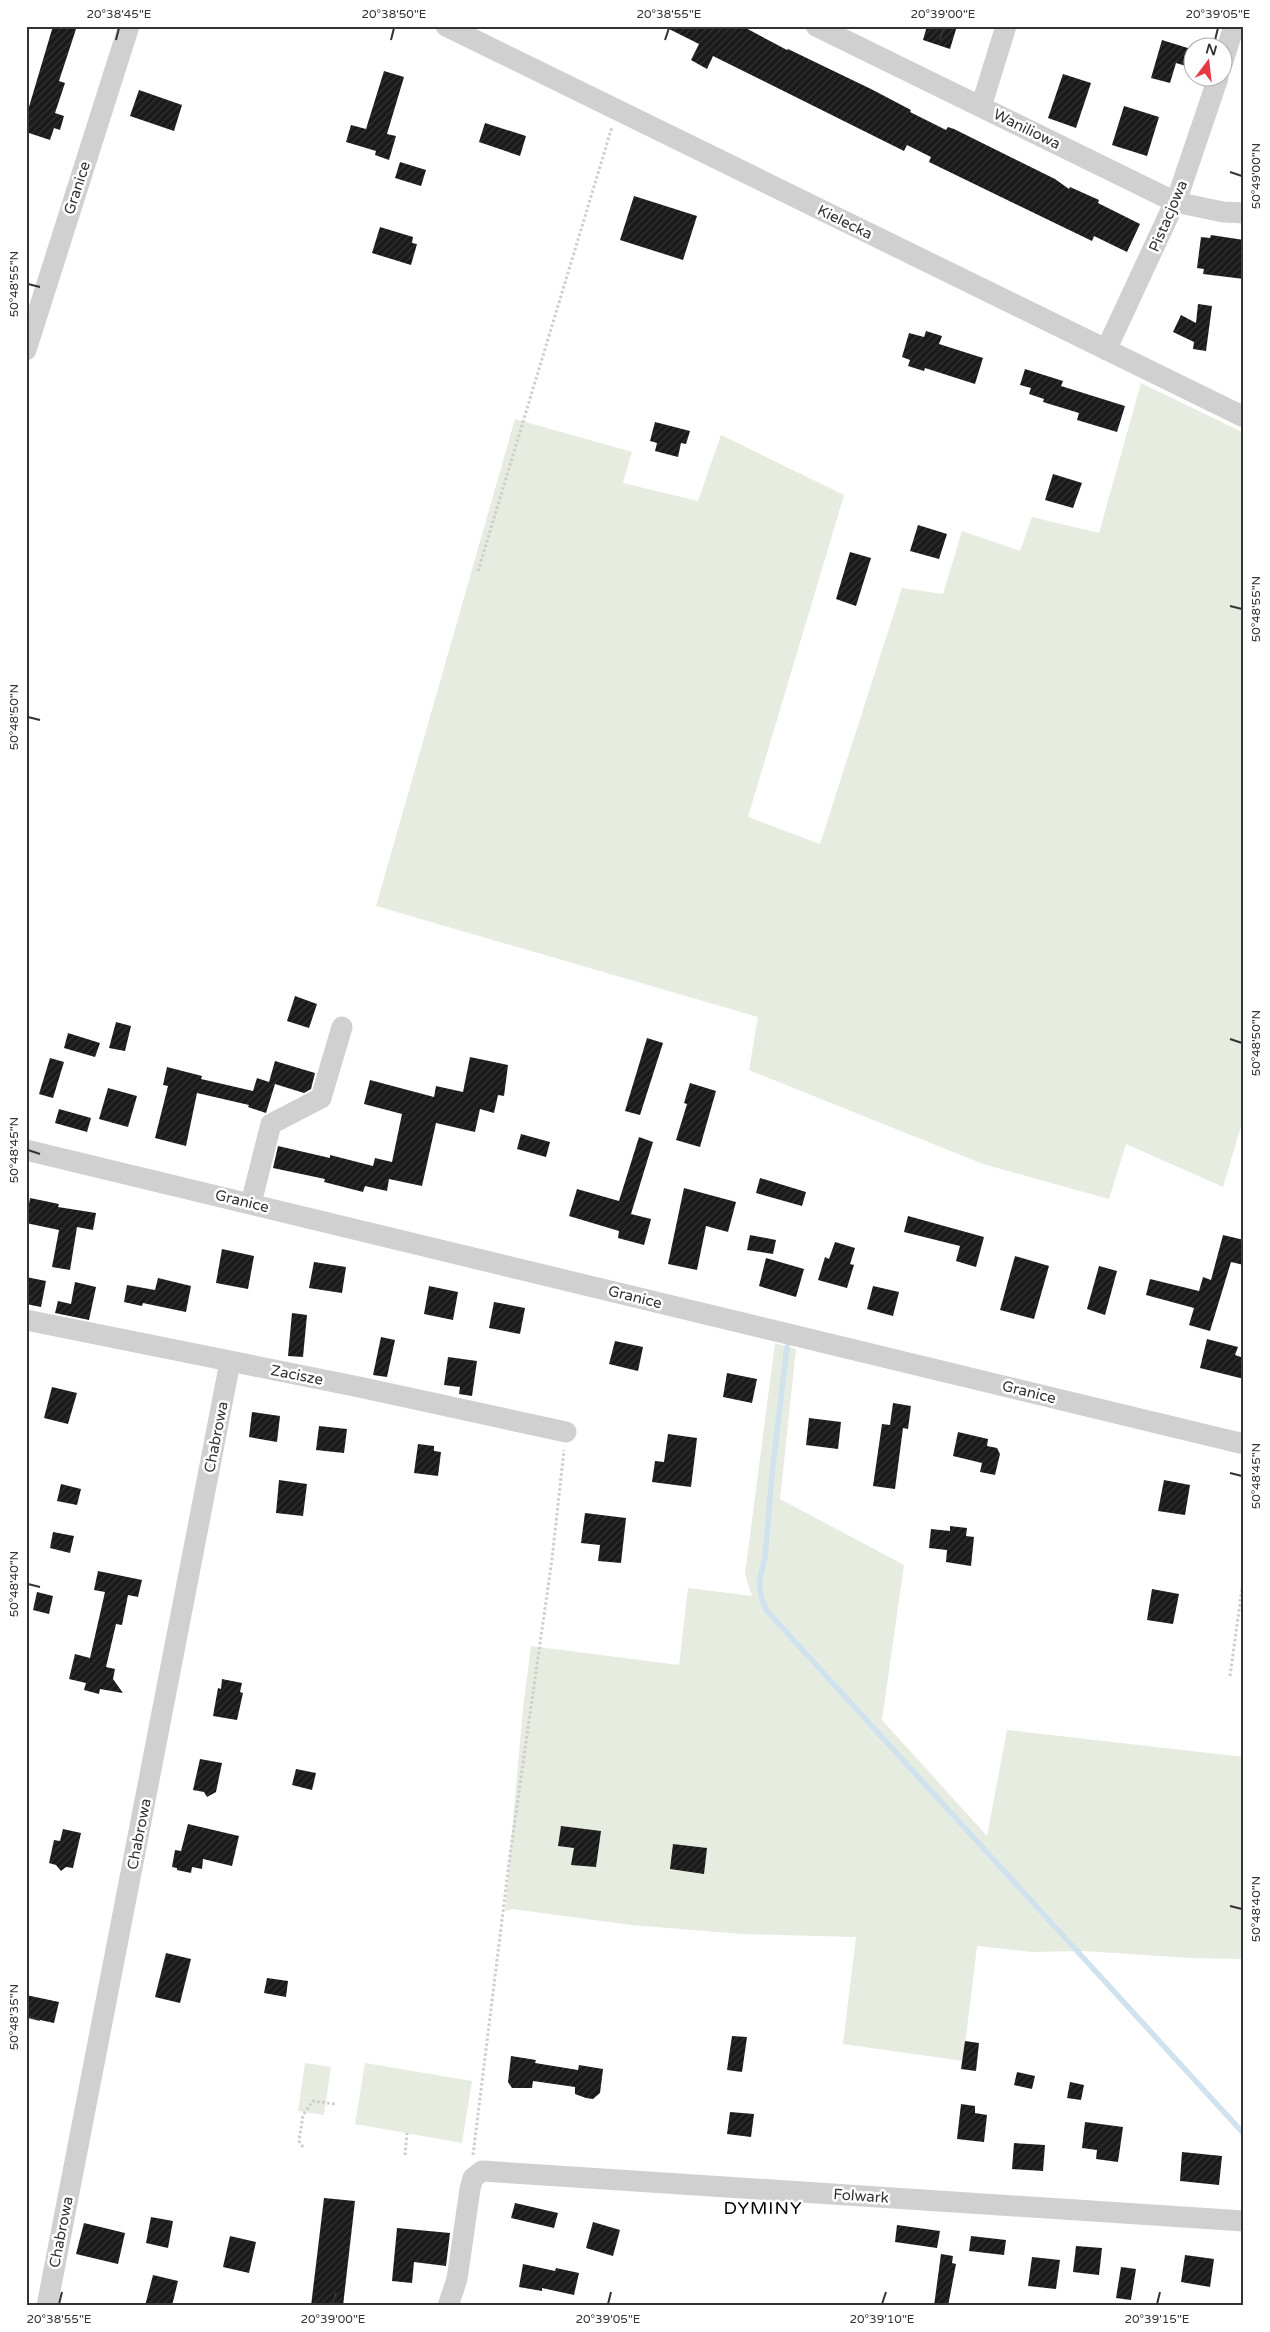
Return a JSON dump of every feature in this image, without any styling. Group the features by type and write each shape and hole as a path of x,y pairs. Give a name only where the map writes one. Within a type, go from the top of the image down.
{"street":[{"name":"Granice","path":"26,350 129,26"},
{"name":"Kielecka","path":"446,26 1244,416"},
{"name":"Waniliowa","path":"816,26 1175,202 1223,212 1244,214"},
{"path":"980,107 1006,26"},
{"path":"1230,38 1234,26"},
{"name":"Pistacjowa","path":"1106,350 1175,202 1215,88"},
{"path":"251,1204 271,1124 321,1098 342,1027"},
{"name":"Granice","path":"26,1150 1244,1444"},
{"name":"Zacisze","path":"26,1320 359,1387 566,1432"},
{"name":"Chabrowa","path":"46,2306 230,1362"},
{"path":"448,2306 457,2279 475,2166"},
{"name":"Folwark","path":"475,2166 492,2171 1244,2221"}],"path":[{"path":"478,571 617,110"},
{"path":"475,2166 510,1855 552,1560 566,1432"},
{"path":"1230,1676 1244,1574"},
{"path":"303,2147 299,2141 303,2115 313,2101 335,2104"},
{"path":"405,2155 407,2133"}],"shaded area":[{"path":"1141,383 1244,433 1244,1116 1223,1187 1126,1144 1109,1199 983,1164 749,1070 758,1017 376,906 515,419 632,452 623,483 698,501 721,435 844,495 748,817 820,844 902,588 943,594 962,531 1020,551 1032,517 1099,533"},
{"path":"775,1343 796,1349 780,1499 904,1565 882,1720 987,1836 1007,1730 1244,1757 1244,1959 1190,1958 1083,1951 1032,1952 977,1946 963,2061 843,2044 856,1937 743,1934 631,1925 512,1909 505,1911 523,1709 531,1646 679,1665 688,1588 752,1596 745,1574"},
{"path":"305,2063 331,2067 324,2115 298,2111"},
{"path":"365,2063 472,2081 462,2143 355,2124"}],"building":[{"path":"53,26 77,26 59,81 65,83 55,113 64,116 60,130 54,128 50,140 26,132 26,117"},
{"path":"663,26 742,26 787,50 871,89 946,130 948,127 954,129 1055,179 1069,189 1070,187 1099,200 1098,203 1140,224 1127,252 1094,236 1092,241 929,162 931,157 907,145 904,151 713,56 707,69 691,60 699,44"},
{"path":"927,26 957,26 950,49 923,40"},
{"path":"1162,40 1182,46 1182,65 1176,63 1170,83 1151,78"},
{"path":"384,71 404,77 387,134 396,136 389,160 375,155 376,151 346,142 351,125 366,129"},
{"path":"1063,74 1091,83 1076,128 1048,118"},
{"path":"139,90 182,105 174,131 130,116"},
{"path":"1124,106 1159,117 1147,156 1112,145"},
{"path":"485,123 526,136 520,156 479,142"},
{"path":"400,162 426,170 421,186 395,178"},
{"path":"634,196 697,216 683,260 620,240"},
{"path":"380,227 413,237 412,243 417,244 411,265 372,253"},
{"path":"1211,235 1244,240 1244,279 1203,274 1204,269 1197,268 1201,237 1210,238"},
{"path":"1198,304 1212,306 1206,351 1193,349 1194,342 1173,332 1181,315 1196,323"},
{"path":"926,331 942,336 939,344 983,358 975,384 925,368 924,371 908,366 910,360 902,357 909,333 924,337"},
{"path":"1025,369 1063,381 1061,386 1125,406 1117,432 1077,420 1079,413 1043,402 1044,399 1029,394 1031,388 1020,385"},
{"path":"655,422 690,431 686,444 681,443 678,457 655,451 657,443 650,441"},
{"path":"1053,474 1082,483 1073,508 1045,500"},
{"path":"918,525 947,534 939,559 910,551"},
{"path":"850,552 871,558 856,606 836,599"},
{"path":"295,996 317,1004 309,1028 287,1021"},
{"path":"116,1022 131,1026 125,1051 109,1048"},
{"path":"68,1033 100,1043 95,1057 64,1048"},
{"path":"647,1038 663,1043 640,1115 625,1111"},
{"path":"470,1057 508,1065 504,1096 498,1095 494,1113 480,1109 475,1132 436,1123 422,1186 389,1179 387,1191 365,1186 363,1192 324,1182 325,1179 273,1168 278,1146 330,1158 330,1155 373,1166 375,1158 392,1162 402,1114 364,1104 370,1080 434,1097 436,1086 463,1092"},
{"path":"50,1058 64,1062 53,1098 39,1094"},
{"path":"275,1061 315,1073 311,1089 304,1093 275,1084 266,1113 248,1107 249,1105 197,1093 186,1146 155,1138 168,1086 163,1085 167,1067 202,1076 201,1079 253,1091 257,1078 269,1082"},
{"path":"690,1083 716,1091 700,1147 676,1140 687,1104 684,1103"},
{"path":"108,1088 137,1096 128,1127 99,1119"},
{"path":"59,1109 91,1118 87,1132 55,1123"},
{"path":"521,1134 550,1142 546,1157 517,1149"},
{"path":"639,1137 653,1142 631,1214 651,1219 644,1245 618,1238 619,1231 569,1216 577,1189 619,1201"},
{"path":"760,1178 806,1192 802,1206 756,1193"},
{"path":"684,1188 736,1202 728,1232 706,1226 697,1270 668,1264"},
{"path":"30,1198 59,1204 58,1207 96,1213 93,1230 77,1227 70,1270 52,1267 59,1230 26,1223"},
{"path":"908,1216 984,1237 976,1267 956,1261 960,1246 904,1232"},
{"path":"750,1235 776,1240 773,1254 747,1250"},
{"path":"1223,1235 1244,1240 1244,1265 1231,1262 1210,1331 1189,1325 1194,1308 1146,1295 1150,1279 1199,1291 1203,1277 1211,1280"},
{"path":"835,1242 855,1248 850,1264 854,1265 847,1288 818,1280 825,1257 829,1259"},
{"path":"222,1249 254,1256 248,1289 216,1283"},
{"path":"1015,1256 1049,1266 1034,1319 1000,1310"},
{"path":"766,1258 804,1269 796,1297 759,1286"},
{"path":"314,1262 346,1267 342,1293 309,1288"},
{"path":"1099,1266 1117,1271 1105,1315 1087,1309"},
{"path":"26,1277 46,1281 41,1307 26,1304"},
{"path":"158,1278 191,1286 186,1312 143,1303 142,1306 124,1302 127,1285 155,1290"},
{"path":"75,1282 96,1287 89,1320 55,1313 58,1301 71,1304"},
{"path":"429,1286 458,1292 453,1320 424,1314"},
{"path":"873,1286 899,1292 893,1316 867,1309"},
{"path":"494,1302 525,1308 520,1334 489,1328"},
{"path":"292,1313 307,1315 303,1357 288,1356"},
{"path":"381,1337 395,1340 387,1377 373,1375"},
{"path":"1207,1339 1238,1347 1235,1355 1244,1358 1244,1379 1200,1368"},
{"path":"615,1341 643,1347 638,1371 609,1364"},
{"path":"448,1357 477,1361 472,1396 459,1394 460,1387 444,1385"},
{"path":"727,1373 757,1379 752,1403 723,1397"},
{"path":"52,1387 77,1393 68,1424 44,1418"},
{"path":"893,1403 911,1406 908,1429 903,1428 895,1489 873,1486 882,1424 890,1425"},
{"path":"252,1412 280,1416 277,1442 249,1437"},
{"path":"809,1418 841,1422 838,1449 806,1445"},
{"path":"319,1426 347,1429 344,1453 316,1450"},
{"path":"958,1432 988,1439 987,1446 997,1448 1000,1454 995,1475 980,1472 982,1463 953,1456"},
{"path":"668,1434 697,1438 691,1487 652,1482 655,1461 664,1462"},
{"path":"418,1444 434,1446 434,1451 441,1452 438,1476 414,1473"},
{"path":"279,1480 307,1484 303,1516 276,1513"},
{"path":"1164,1480 1190,1485 1185,1515 1158,1511"},
{"path":"61,1484 81,1489 77,1505 57,1501"},
{"path":"585,1513 626,1518 621,1563 598,1561 600,1545 581,1543"},
{"path":"950,1526 967,1528 966,1536 974,1537 971,1566 946,1562 947,1550 929,1548 931,1529 950,1531"},
{"path":"53,1532 74,1536 70,1553 50,1548"},
{"path":"98,1571 142,1580 138,1597 128,1595 122,1625 116,1624 106,1667 115,1669 113,1679 123,1693 100,1689 99,1694 84,1690 86,1683 69,1679 75,1654 90,1658 105,1592 94,1590"},
{"path":"1152,1589 1179,1594 1173,1624 1147,1620"},
{"path":"37,1592 53,1596 49,1614 33,1610"},
{"path":"222,1679 242,1683 240,1692 243,1693 237,1720 213,1716 218,1688 221,1689"},
{"path":"200,1759 222,1763 216,1792 207,1797 204,1792 193,1790"},
{"path":"296,1769 316,1773 312,1790 292,1785"},
{"path":"188,1824 239,1836 232,1866 203,1859 202,1869 192,1867 191,1873 172,1867 175,1850 181,1851"},
{"path":"561,1826 601,1831 596,1867 571,1865 574,1848 558,1846"},
{"path":"63,1829 81,1833 73,1868 66,1867 61,1871 56,1865 49,1863 54,1840 60,1841"},
{"path":"673,1844 707,1848 704,1874 670,1869"},
{"path":"166,1953 191,1959 180,2003 155,1997"},
{"path":"267,1978 288,1981 286,1997 264,1993"},
{"path":"26,1995 59,2002 54,2023 26,2017"},
{"path":"732,2036 747,2037 742,2072 727,2070"},
{"path":"965,2041 979,2043 976,2071 961,2069"},
{"path":"511,2056 536,2060 535,2063 578,2070 579,2065 603,2069 600,2093 593,2099 586,2098 575,2094 575,2087 533,2081 532,2088 512,2088 508,2082"},
{"path":"1017,2072 1035,2076 1032,2089 1014,2085"},
{"path":"1070,2082 1084,2085 1081,2100 1067,2098"},
{"path":"961,2104 975,2106 975,2113 987,2115 984,2142 957,2139"},
{"path":"730,2112 754,2114 751,2137 727,2134"},
{"path":"1085,2122 1123,2127 1118,2162 1096,2159 1097,2150 1082,2148"},
{"path":"1014,2143 1045,2145 1043,2171 1012,2169"},
{"path":"1182,2152 1222,2156 1219,2185 1180,2181"},
{"path":"324,2198 355,2201 343,2306 311,2306"},
{"path":"515,2203 558,2213 554,2228 511,2218"},
{"path":"151,2217 173,2221 168,2248 146,2243"},
{"path":"593,2222 620,2230 613,2256 586,2248"},
{"path":"84,2223 125,2233 118,2264 76,2254"},
{"path":"897,2225 940,2231 937,2248 895,2242"},
{"path":"397,2228 450,2233 446,2266 414,2262 412,2283 392,2281"},
{"path":"230,2236 256,2242 249,2273 223,2267"},
{"path":"971,2236 1006,2240 1004,2255 969,2251"},
{"path":"1076,2246 1102,2248 1099,2275 1073,2272"},
{"path":"941,2254 953,2256 952,2263 956,2264 948,2306 934,2306"},
{"path":"1185,2255 1214,2259 1210,2287 1181,2282"},
{"path":"1032,2257 1060,2260 1056,2289 1028,2286"},
{"path":"523,2264 555,2271 556,2268 579,2273 574,2295 542,2288 542,2291 519,2287"},
{"path":"1121,2267 1136,2269 1131,2300 1116,2298"},
{"path":"153,2275 178,2281 172,2306 145,2306"}],"waterway":[{"path":"787,1347 772,1474 765,1558 759,1582 762,1600 767,1611 1244,2134"}],"district":[{"name":"DYMINY","path":"763,2208"}]}
